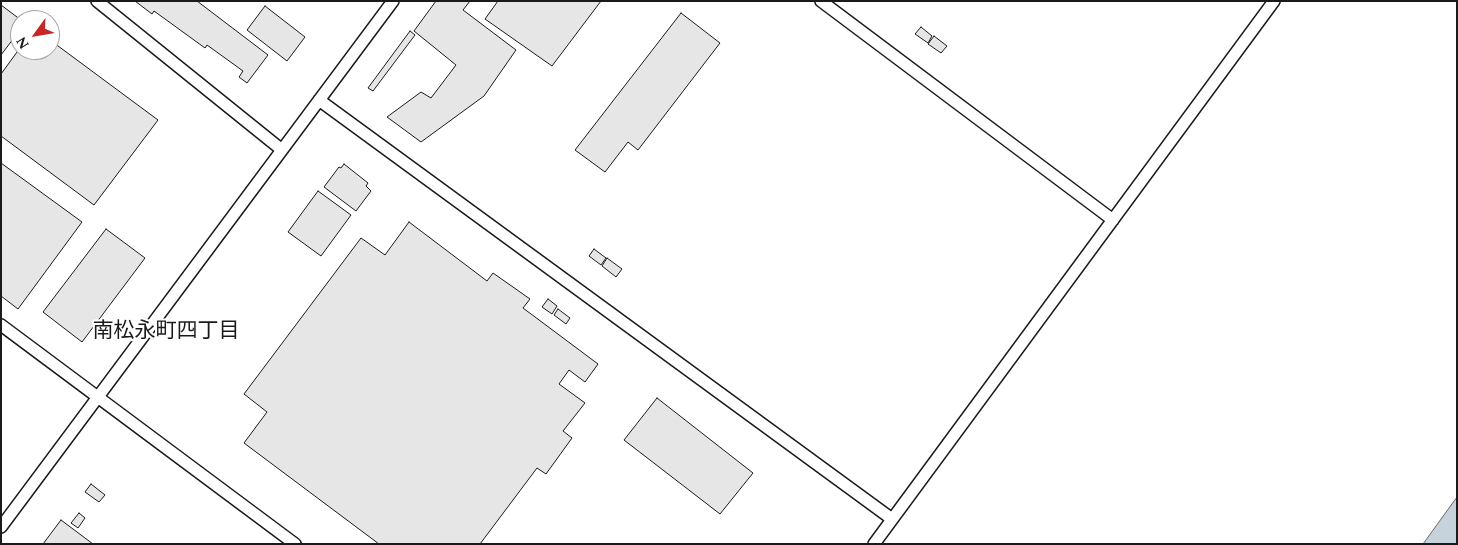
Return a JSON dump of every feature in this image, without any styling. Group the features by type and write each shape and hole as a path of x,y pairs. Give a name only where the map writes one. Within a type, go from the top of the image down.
{"lane":[{"path":"97,1 282,150"},
{"path":"1,527 393,1"},
{"path":"821,1 1113,220"},
{"path":"874,544 1274,1"},
{"path":"319,100 892,519"},
{"path":"1,325 295,544"}],"shaded area":[{"path":"1457,497 1457,544 1423,544"}],"building":[{"path":"135,1 197,1 268,55 247,83 239,77 243,71 207,45 205,48 154,11 152,14"},
{"path":"436,1 470,1 463,10 516,50 484,96 421,142 387,117 421,92 431,98 456,65 414,31"},
{"path":"498,1 601,1 552,66 485,19"},
{"path":"1,5 10,12 10,43 1,55"},
{"path":"265,6 305,37 287,61 247,30"},
{"path":"681,13 720,43 638,150 628,142 605,172 575,150"},
{"path":"921,27 932,36 928,43 915,34"},
{"path":"410,31 415,35 373,91 368,88"},
{"path":"934,36 947,46 941,53 928,44"},
{"path":"60,47 158,120 94,205 1,136 1,74 11,60 60,60"},
{"path":"1,163 82,222 18,309 1,296"},
{"path":"344,164 368,183 366,186 371,191 356,211 324,187 339,167 341,168"},
{"path":"318,191 351,215 321,256 288,232"},
{"path":"409,222 487,281 493,273 530,299 523,308 598,364 585,382 569,370 559,384 585,403 563,431 572,438 546,474 537,468 480,544 379,544 244,443 267,412 244,394 361,238 385,255"},
{"path":"106,229 145,258 82,342 43,312"},
{"path":"594,249 606,258 601,265 589,256"},
{"path":"607,258 622,269 616,277 602,266"},
{"path":"548,299 557,306 552,314 542,307"},
{"path":"558,309 570,318 566,324 554,315"},
{"path":"657,398 753,473 720,514 624,440"},
{"path":"91,484 105,495 99,502 85,492"},
{"path":"79,513 85,518 78,528 71,523"},
{"path":"61,520 93,544 43,544"}],"district":[{"name":"南松永町四丁目","path":"166,333"}]}
